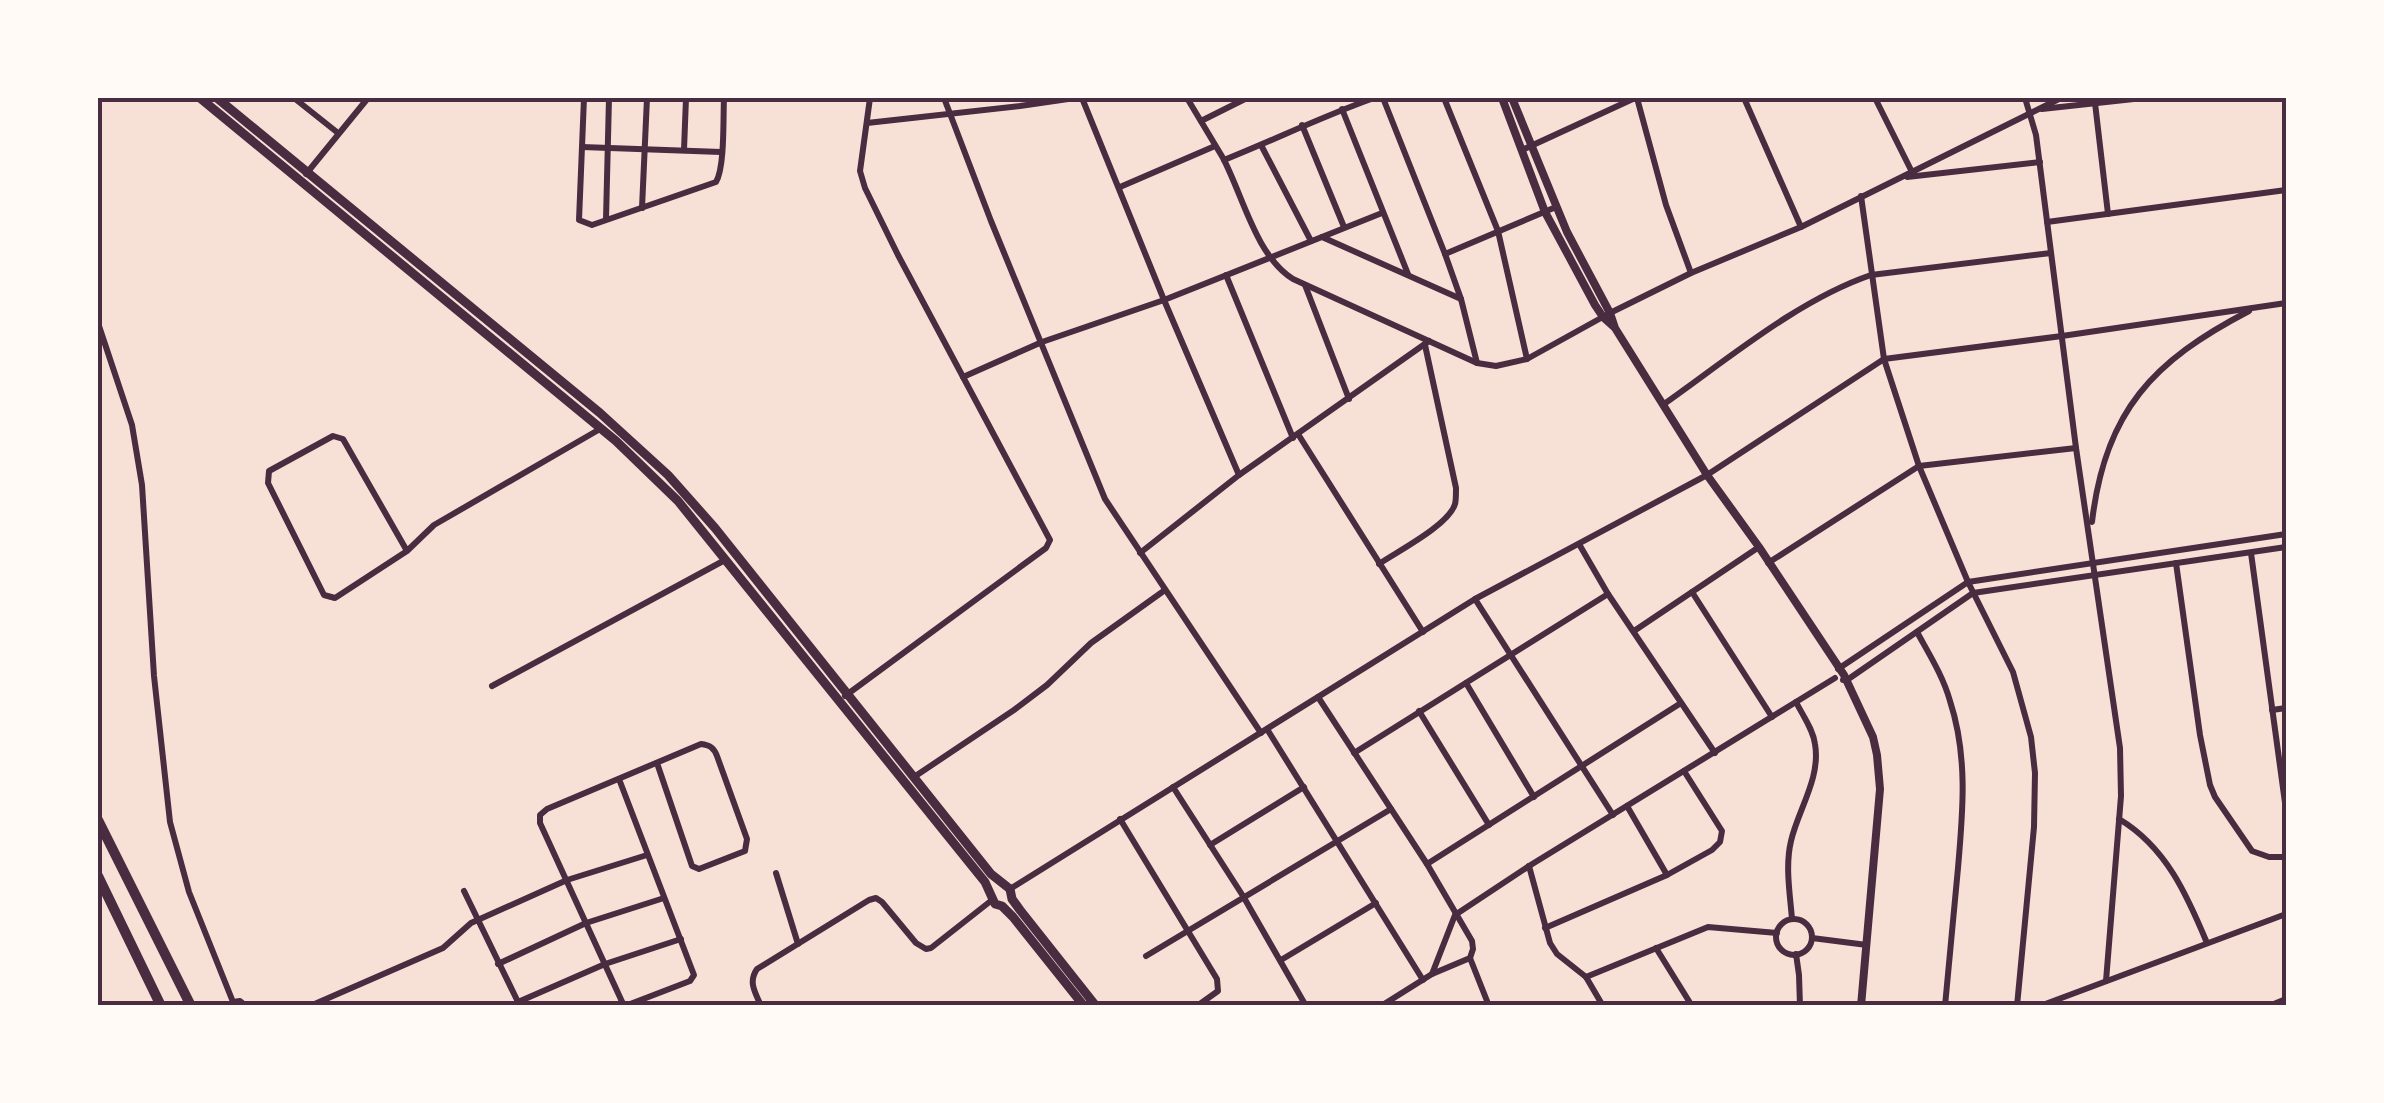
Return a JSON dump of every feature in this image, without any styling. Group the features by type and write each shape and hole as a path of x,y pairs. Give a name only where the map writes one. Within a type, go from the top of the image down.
{"highway":[{"path":"98,820 190,1006"},
{"path":"98,876 161,1006"},
{"path":"2274,1006 2286,1001"}],"main road":[{"path":"200,98 568,386 650,457 700,510 985,882 992,897 1084,1006"},
{"path":"217,98 659,481 1009,891 1096,1006"},
{"path":"992,897 994,888 1009,891"},
{"path":"1002,906 1009,891"}],"street":[{"path":"294,98 338,133"},
{"path":"304,176 368,98"},
{"path":"584,98 579,220 592,225 716,182 722,168 724,98"},
{"path":"606,219 609,98"},
{"path":"642,208 647,98"},
{"path":"684,150 686,98"},
{"path":"844,697 1046,548 1050,540 865,188 860,170 870,98"},
{"path":"944,98 1105,499 1304,787 1424,980"},
{"path":"867,122 1079,98 1239,474"},
{"path":"1187,98 1224,160 1269,257 1282,272 1427,343 1477,363 1496,366 1527,359 1606,315 1801,226 2061,98"},
{"path":"1201,121 1247,98"},
{"path":"1224,160 1374,98"},
{"path":"1383,98 1445,254 1477,363"},
{"path":"1444,98 1498,231 1527,359"},
{"path":"1502,98 1606,315"},
{"path":"1512,98 1545,212 1707,475 1839,666 1873,738 1880,774 1880,804 1862,1006"},
{"path":"1527,148 1636,98 1666,205 1692,273"},
{"path":"1744,98 1801,226"},
{"path":"1874,98 1912,172"},
{"path":"2025,98 2033,111 2120,748 2119,819 2106,981"},
{"path":"2033,111 2143,98"},
{"path":"2095,103 2108,214"},
{"path":"1342,109 1408,274"},
{"path":"1302,125 1344,227"},
{"path":"1261,145 1311,241"},
{"path":"1120,187 1215,146"},
{"path":"582,147 721,152"},
{"path":"1900,178 2040,162"},
{"path":"2047,222 2286,190"},
{"path":"1862,196 1884,359 1919,466 1973,593 2013,672 2032,746 2034,828 2017,1006"},
{"path":"1445,254 1556,207"},
{"path":"963,376 1042,342 1164,300 1382,213"},
{"path":"1321,236 1460,299"},
{"path":"1664,404 1819,297 1844,284 1871,275 2051,253"},
{"path":"1226,275 1295,436 1423,632"},
{"path":"1305,285 1348,399"},
{"path":"1009,891 1475,599 1707,475 1884,359 2286,303"},
{"path":"2091,534 2100,472 2117,430 2144,386 2210,332 2254,308"},
{"path":"98,323 132,425 142,485 154,676 170,822 189,892 231,1004 240,1001 246,1006"},
{"path":"1139,553 1239,474 1427,343"},
{"path":"1379,564 1440,523 1456,502 1427,343"},
{"path":"407,551 340,436 333,436 270,471 268,483 324,595 335,598 407,551 434,525 602,428"},
{"path":"1768,562 1919,466 2076,448"},
{"path":"1432,974 1455,915 1835,678 1839,666 1968,582 2286,534"},
{"path":"1579,544 1714,752"},
{"path":"1634,632 1759,547"},
{"path":"1835,678 1846,680 1973,593 2286,547"},
{"path":"2251,552 2286,810"},
{"path":"492,686 726,560"},
{"path":"2176,564 2210,785 2252,851 2286,857"},
{"path":"914,777 1014,710 1091,642 1165,590"},
{"path":"1692,592 1772,717"},
{"path":"1354,753 1608,594"},
{"path":"1475,599 1613,815"},
{"path":"1917,632 1950,698 1963,764 1964,808 1945,1006"},
{"path":"1466,683 1534,798"},
{"path":"1318,696 1427,864 1468,935 1473,949 1470,958 1489,1006"},
{"path":"1792,919 1791,842 1816,755 1815,740 1796,702"},
{"path":"1427,864 1682,704"},
{"path":"2272,710 2286,708"},
{"path":"1419,712 1489,825"},
{"path":"619,778 694,973 692,980 625,1006 540,823 540,815 547,809 619,778 701,744 712,746 718,756 747,839 745,851 698,869 692,866 657,763"},
{"path":"1545,928 1667,875 1712,850 1722,837 1722,830 1684,771"},
{"path":"1173,787 1243,896 1306,1006"},
{"path":"1210,845 1304,787"},
{"path":"1627,806 1667,875"},
{"path":"1146,956 1391,810"},
{"path":"1120,819 1219,986 1214,995 1198,1006"},
{"path":"2119,819 2165,859 2187,895 2208,944"},
{"path":"310,1006 442,948 478,920 567,880 647,855"},
{"path":"1529,866 1545,928 1557,954 1586,977 1603,1006"},
{"path":"776,873 798,944"},
{"path":"464,891 519,1004 605,964 681,939"},
{"path":"761,1006 752,985 755,972 869,900 876,898 882,902 920,946 928,950 992,897"},
{"path":"498,964 586,923 664,898"},
{"path":"1281,960 1376,903"},
{"path":"2040,1006 2286,914"},
{"path":"1792,919 1808,925 1812,938 1806,950 1796,954 1783,950 1776,934 1782,924 1792,919"},
{"path":"1586,977 1716,926 1776,934"},
{"path":"1812,938 1867,945"},
{"path":"1656,948 1692,1006"},
{"path":"1796,954 1800,1006"},
{"path":"1381,1006 1432,974 1470,958"}]}
